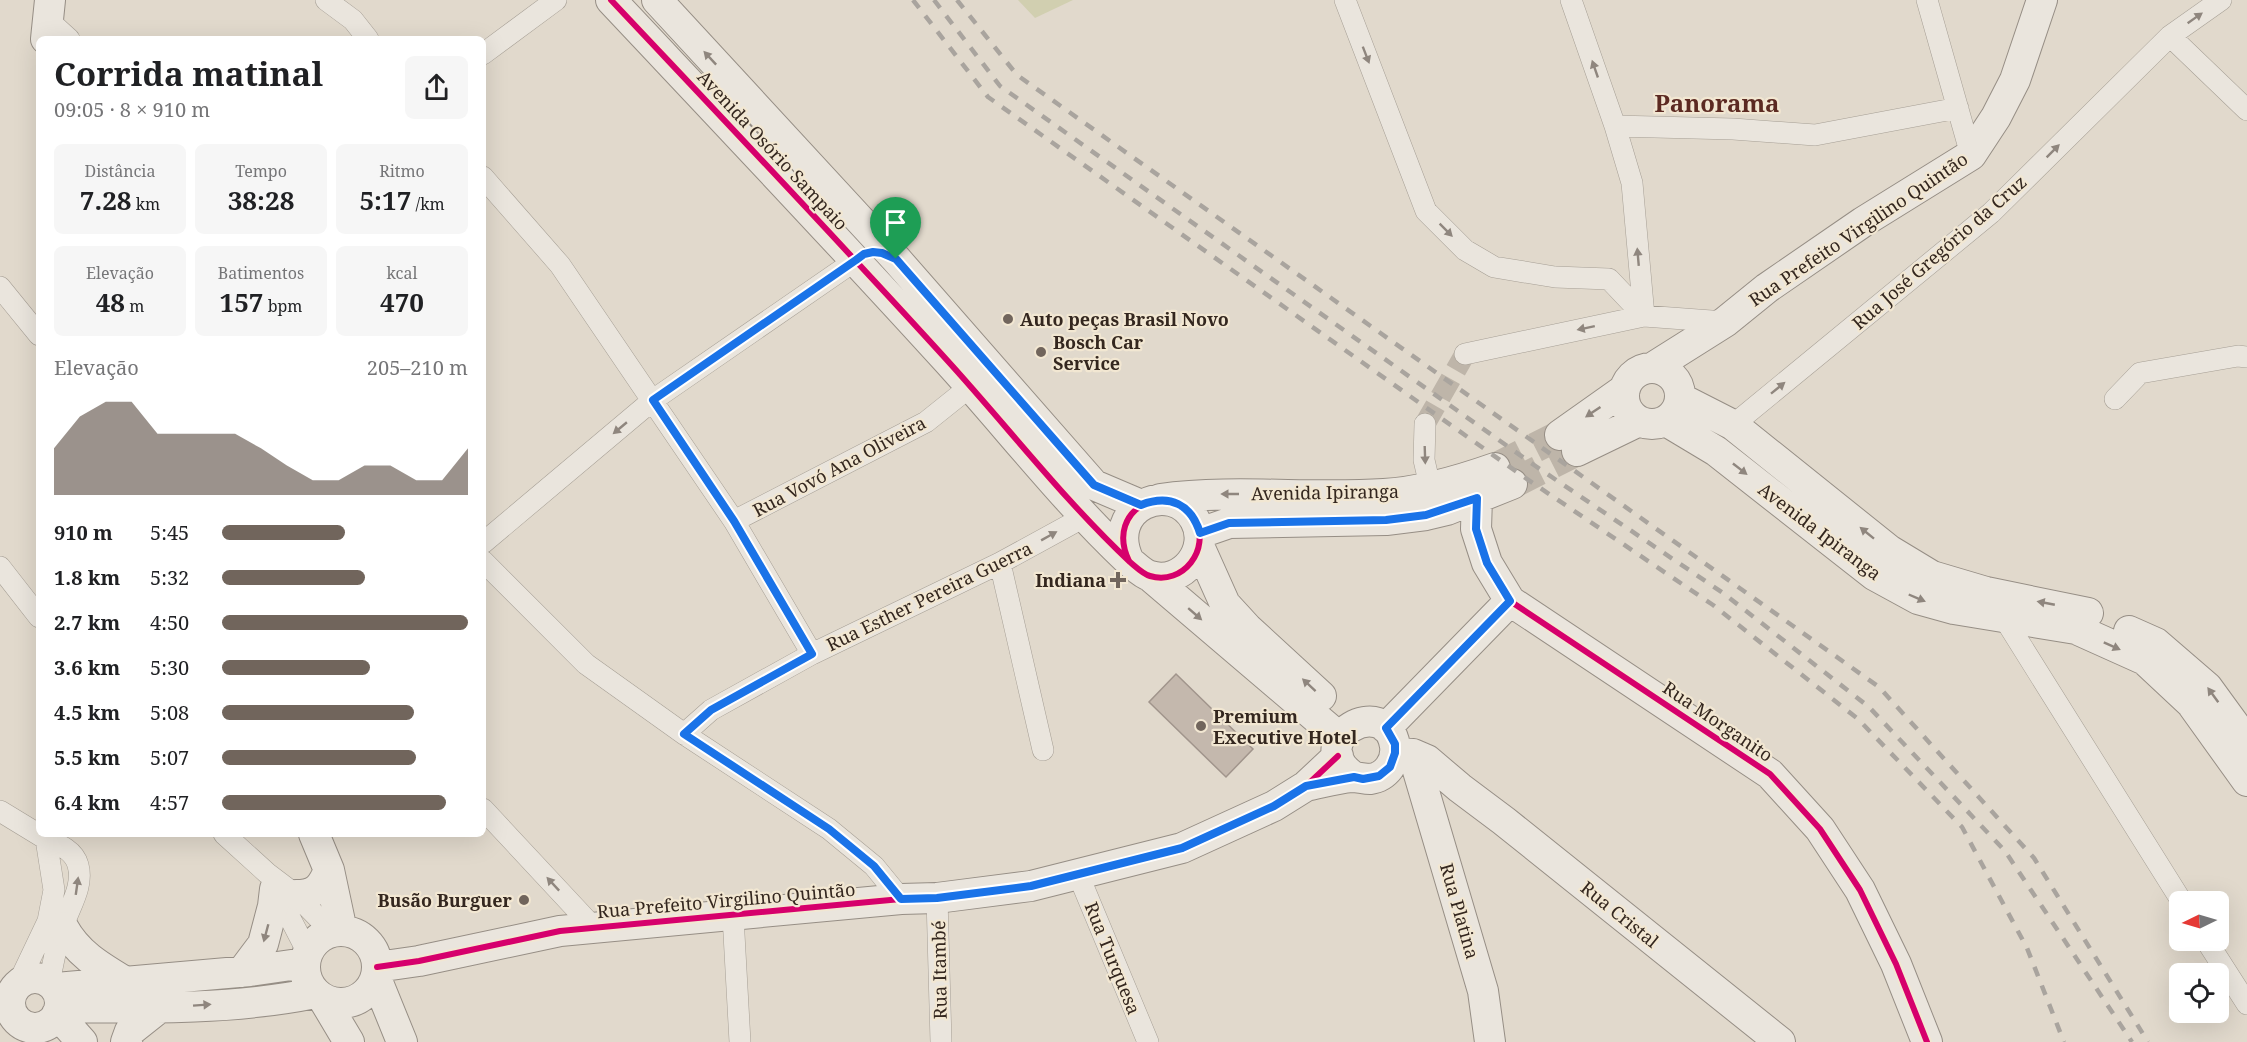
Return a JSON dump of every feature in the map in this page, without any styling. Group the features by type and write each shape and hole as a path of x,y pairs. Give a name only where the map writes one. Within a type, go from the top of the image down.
{"street":[{"path":"326,0 353,20 366,36"},
{"path":"486,52 556,0"},
{"name":"Avenida Osório Sampaio","path":"611,0 856,260 971,386 1084,517 1140,569 1376,754"},
{"name":"Avenida Osório Sampaio","path":"657,0 896,259 1094,485 1147,503"},
{"path":"1345,0 1426,211 1465,250 1494,267 1555,277 1609,279 1644,316"},
{"path":"1571,0 1615,126 1632,183 1644,316"},
{"path":"1917,0 1927,0 1971,155"},
{"name":"Rua Prefeito Virgilino Quintão","path":"1652,368 1725,322 1767,288 1863,222 1971,155 1996,117 2015,80 2042,0"},
{"name":"Rua José Gregório da Cruz","path":"1733,425 1991,213 2170,36 2221,0"},
{"path":"47,15 66,36"},
{"path":"2170,36 2247,110"},
{"path":"1615,126 1733,129 1815,135 1958,108"},
{"path":"486,180 560,265 653,400 734,521 812,654"},
{"path":"486,540 653,400 864,254 882,253 896,259"},
{"path":"0,287 36,330"},
{"path":"1465,354 1644,316 1725,322"},
{"name":"Rua Prefeito Virgilino Quintão","path":"1666,407 1725,322"},
{"path":"2115,399 2140,373 2244,361"},
{"path":"1652,368 1669,374 1666,407 1569,443 1625,388 1635,374 1652,368"},
{"name":"Rua Vovó Ana Oliveira","path":"734,521 926,422 971,386"},
{"path":"1625,388 1626,407 1631,415 1666,407"},
{"name":"Avenida Ipiranga","path":"1666,407 1733,425 1889,550 1932,576 1986,592 2082,610 2156,643 2207,687 2247,742"},
{"name":"Avenida Ipiranga","path":"1666,407 1692,436 1716,451 1874,575 1918,599 1954,609 2076,629 2145,660 2191,703 2247,781"},
{"path":"1425,424 1424,460 1430,486"},
{"path":"1692,436 1712,434 1733,425"},
{"name":"Avenida Ipiranga","path":"1147,503 1194,495 1386,494 1466,478 1503,476 1477,498 1426,515 1386,520 1229,523 1199,540"},
{"name":"Rua Morganito","path":"1477,498 1476,529 1487,563 1510,601 1770,774 1821,829 1860,890 1896,964 1927,1042"},
{"path":"1199,540 1195,558 1186,568 1175,575 1163,578 1140,569 1124,550 1122,537 1131,513 1147,503 1178,504 1188,511 1196,521 1199,540 1225,603 1247,628 1376,754 1510,601"},
{"name":"Rua Esther Pereira Guerra","path":"684,734 711,710 812,654 1000,563 1084,517"},
{"path":"1000,563 1043,750"},
{"path":"486,564 586,664 684,734 829,829 874,866 901,899"},
{"path":"1,572 36,613"},
{"path":"2004,618 2175,891"},
{"name":"Rua Prefeito Virgilino Quintão","path":"376,973 419,961 592,927 901,899 937,898 1031,886 1182,848 1274,806 1306,786 1376,754"},
{"name":"Rua Cristal","path":"1376,754 1460,788 1514,828 1780,1042"},
{"name":"Rua Platina","path":"1376,754 1483,991 1490,1042"},
{"path":"0,811 36,833"},
{"path":"486,812 592,927"},
{"path":"40,1012 63,927 78,888 78,864 66,848 43,837"},
{"path":"227,837 280,886 337,932"},
{"path":"315,837 329,870 337,932"},
{"path":"10,988 48,921 54,890 46,839"},
{"path":"280,886 307,895 317,891 329,870"},
{"name":"Rua Turquesa","path":"1078,874 1148,1042"},
{"path":"280,886 306,958 305,974 349,1042"},
{"path":"242,972 263,944 280,886"},
{"name":"Rua Itambé","path":"937,898 941,1042"},
{"path":"733,916 740,1042"},
{"path":"63,927 71,943 92,962 124,981"},
{"path":"337,932 353,933 363,938 371,946 376,956 376,973 370,989 361,998 349,1003 336,1004 320,996 159,1008 40,1012 124,981 242,972 306,958 314,943 337,932"},
{"path":"2213,951 2247,1004"},
{"path":"376,973 402,1042"},
{"path":"10,988 33,977 42,978 40,1012"},
{"path":"126,1042 130,1031 159,1008"},
{"path":"40,1012 82,1042"}],"shaded area":[{"path":"1018,0 1073,0 1035,18"}],"building":[{"name":"Premium Executive Hotel","path":"1176,674 1253,749 1226,777 1149,702"}],"tunnel":[{"path":"1425,424 1465,354"},
{"path":"1495,468 1560,435"},
{"path":"1512,484 1577,451"}],"railway":[{"path":"913,0 988,97 1524,477 1713,605 1858,719 1962,827 2027,948 2064,1042"},
{"path":"934,0 1000,86 1534,465 1723,593 1869,707 2005,851 2132,1042"},
{"path":"957,0 1017,75 1879,687 2034,858 2148,1042"}],"cycle path":[{"path":"611,0 863,269 1059,488 1105,538 1130,562 1142,572 1162,578 1173,576 1183,570 1191,563 1199,542 1199,531 1195,520 1184,507 1171,501 1157,500 1144,505 1132,513 1125,526 1123,542 1129,561"},
{"path":"1477,498 1476,529 1487,563 1510,601 1770,774 1820,829 1860,890 1896,964 1927,1042"},
{"path":"377,967 419,961 560,931 901,899 937,898 1031,886 1182,848 1274,806 1306,786 1338,756"}],"place":[{"name":"Auto peças Brasil Novo","path":"1008,319"},
{"name":"Bosch Car Service","path":"1041,352"},
{"name":"Indiana","path":"1118,580"},
{"name":"Premium Executive Hotel","path":"1201,726"},
{"name":"Busão Burguer","path":"524,900"}],"district":[{"name":"Panorama","path":"1717,102"}],"route":[{"path":"882,253 896,259 1094,485 1141,505 1153,500 1178,504 1196,521 1200,533 1229,523 1386,520 1426,515 1447,510 1477,498 1476,529 1487,563 1510,601 1386,728 1395,744 1395,753 1394,760 1385,772 1371,779 1354,777 1306,786 1274,806 1182,848 1031,886 937,898 901,899 874,866 829,829 684,734 711,710 812,654 734,521 653,400 864,254 882,253"}]}
